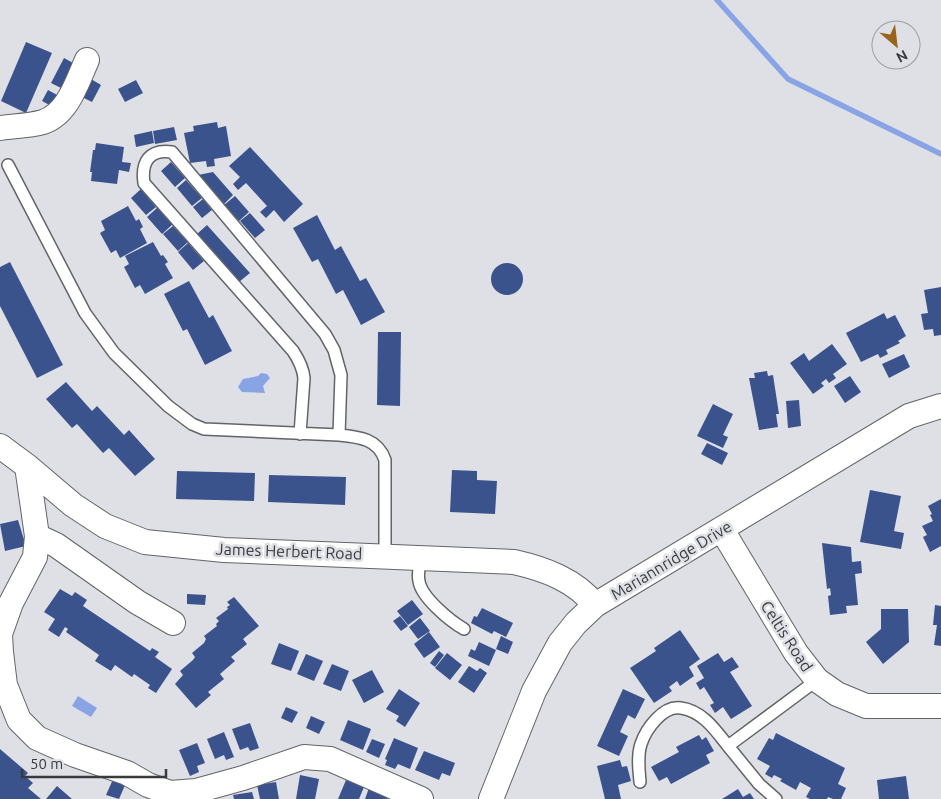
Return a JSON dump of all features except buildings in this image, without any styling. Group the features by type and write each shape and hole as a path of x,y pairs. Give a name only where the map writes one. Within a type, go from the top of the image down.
{"street":[{"path":"0,128 43,122 60,112 66,104 87,60"},
{"name":"Mariannridge Drive","path":"491,799 534,691 560,643 576,623 595,606 909,416 941,406"},
{"name":"James Herbert Road","path":"0,446 73,505 105,526 145,542 224,550 385,555 514,562 536,567 560,576 587,595 595,606"},
{"path":"27,466 37,536 35,557 11,603 0,634 5,685 19,720 37,738 75,755 127,773 148,785 170,793 196,791 244,778 304,757 330,759 421,799"},
{"name":"Celtis Road","path":"722,530 796,653 817,680 837,694 866,706 941,706"},
{"path":"37,536 56,545 137,602 173,623"}],"lane":[{"path":"300,434 304,378 300,362 144,183 144,164 148,158 161,150 172,152 325,334 334,350 341,375 339,435"},
{"path":"8,165 85,313 114,353 168,406 192,424 204,429 356,437 375,444 382,451 385,460 385,555"},
{"path":"421,557 418,578 420,585 438,609 452,622 464,629"},
{"path":"728,746 817,680"},
{"path":"640,782 638,766 640,744 655,720 666,711 680,707 707,721 759,784 776,799"}],"water":[{"path":"261,373 267,374 270,378 263,386 265,393 242,392 238,387 243,379 258,376"},
{"path":"78,696 97,708 91,717 72,706"}],"waterway":[{"path":"717,0 788,79 941,154"}]}
